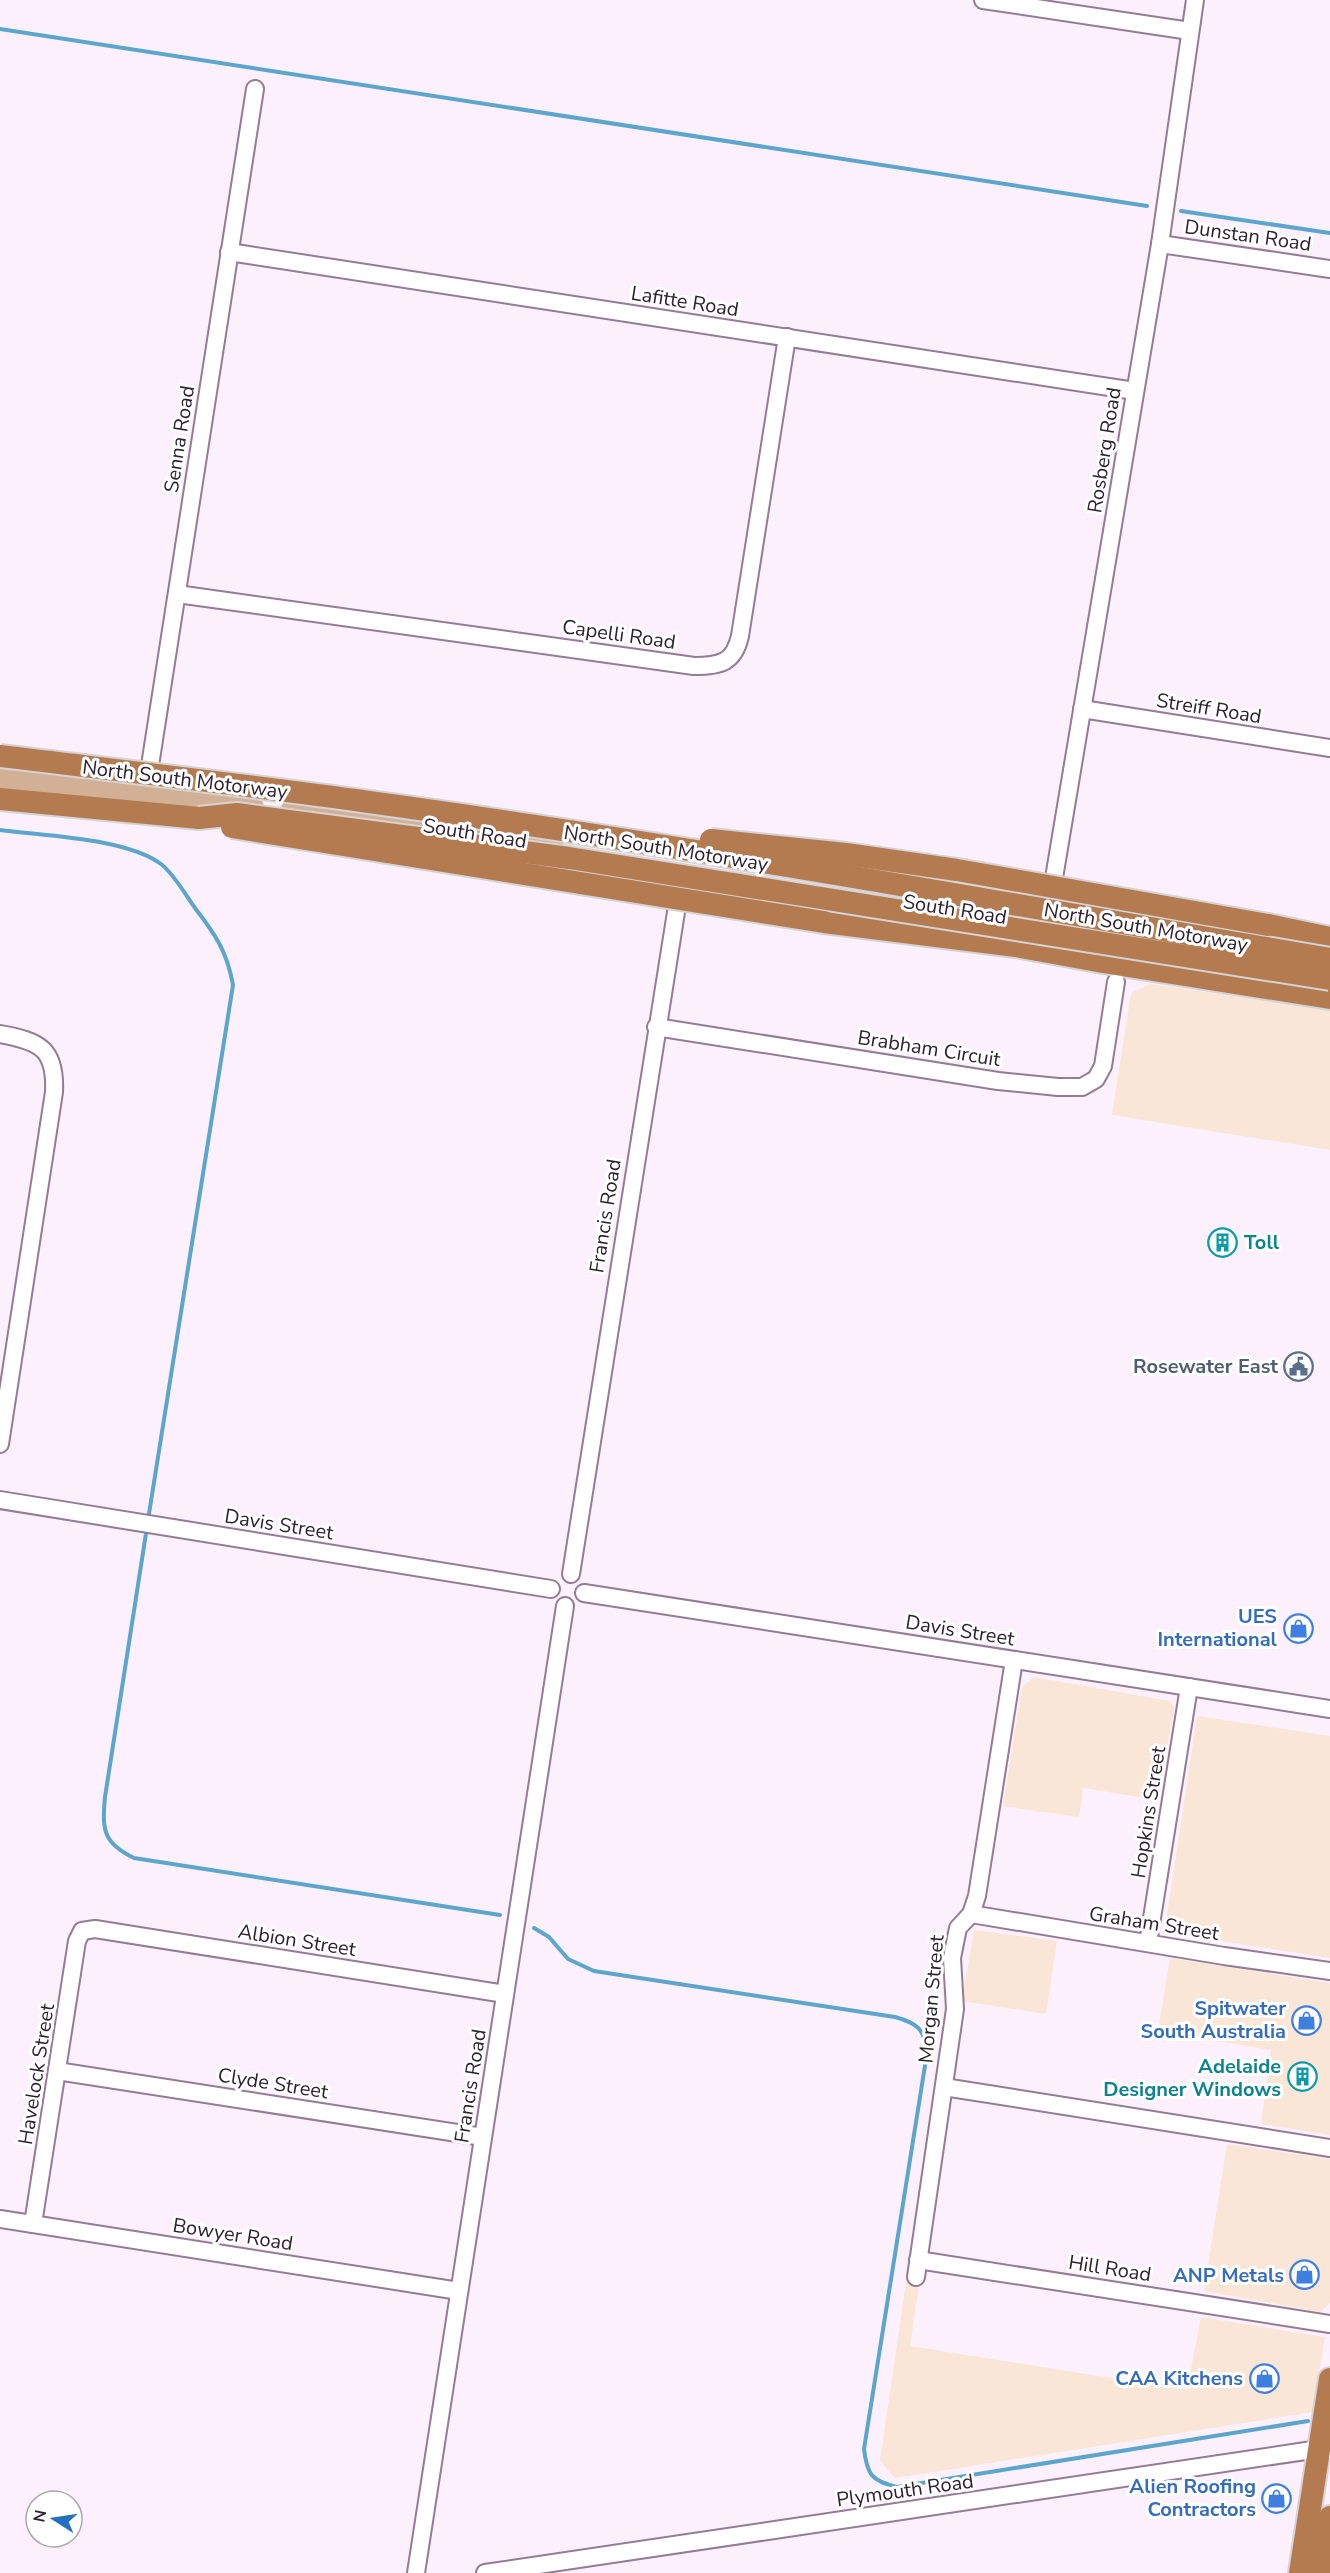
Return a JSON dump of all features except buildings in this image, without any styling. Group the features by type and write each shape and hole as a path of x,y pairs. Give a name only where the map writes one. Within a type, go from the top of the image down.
{"highway":[{"name":"North South Motorway","path":"0,756 369,802 614,839 1330,959"},
{"name":"North South Motorway","path":"0,799 199,818 237,814 569,858 1330,979"},
{"path":"199,818 248,831 634,890 824,922 1016,946 1330,998"},
{"path":"614,839 699,839 957,870 1330,938"},
{"path":"1300,2573 1322,2488 1330,2379"},
{"path":"1321,2573 1330,2517"}],"main road":[{"name":"South Road","path":"0,779 410,823 1020,919 1035,918 1049,905"}],"street":[{"path":"983,0 1190,32"},
{"name":"Rosberg Road","path":"1049,905 1160,244 1196,0"},
{"name":"Senna Road","path":"145,795 255,89"},
{"name":"Dunstan Road","path":"1160,244 1330,269"},
{"name":"Lafitte Road","path":"229,252 1135,391"},
{"name":"Capelli Road","path":"177,594 694,666 711,666 728,660 736,651 740,636 787,337"},
{"name":"Streiff Road","path":"1082,709 1330,748"},
{"name":"Francis Road","path":"571,1574 656,1027 684,865"},
{"path":"1103,962 1111,970 1116,982 1130,976 1140,968"},
{"name":"Brabham Circuit","path":"656,1027 999,1081 1058,1088 1082,1087 1096,1079 1103,1066 1116,982"},
{"path":"0,1034 31,1042 43,1049 51,1059 55,1073 0,1444"},
{"name":"Davis Street","path":"0,1500 551,1589"},
{"path":"571,1574 583,1583 584,1593 579,1602 565,1606 555,1600 551,1589 555,1579 560,1575 571,1574"},
{"name":"Davis Street","path":"584,1593 1330,1709"},
{"name":"Francis Road","path":"416,2573 565,1606"},
{"name":"Morgan Street","path":"916,2277 956,2008 952,1958 958,1928 971,1914 977,1896 1014,1660"},
{"name":"Hopkins Street","path":"1148,1943 1189,1687"},
{"name":"Graham Street","path":"971,1914 1330,1971"},
{"name":"Albion Street","path":"82,1931 95,1929 505,1994"},
{"name":"Havelock Street","path":"33,2224 78,1941 82,1931"},
{"name":"Clyde Street","path":"57,2071 483,2138"},
{"path":"944,2087 1330,2148"},
{"name":"Bowyer Road","path":"0,2219 459,2291"},
{"name":"Hill Road","path":"918,2260 1330,2324"},
{"name":"Plymouth Road","path":"485,2573 572,2567 1325,2449"}],"shaded area":[{"path":"1150,984 1330,1010 1330,1150 1112,1115 1131,993"},
{"path":"1034,1677 1170,1701 1174,1708 1158,1800 1083,1788 1079,1817 1003,1806 1022,1687"},
{"path":"1197,1716 1330,1736 1330,1958 1170,1933 1165,1928"},
{"path":"974,1930 1057,1941 1046,2014 962,2001"},
{"path":"1170,1958 1330,1983 1330,2135 1261,2124 1271,2050 1158,2031"},
{"path":"1227,2144 1330,2159 1330,2303 1321,2312 1204,2291"},
{"path":"907,2276 920,2278 910,2346 1187,2390 1201,2317 1325,2337 1313,2412 895,2478 880,2461"}],"waterway":[{"path":"0,29 1147,206"},
{"path":"1181,211 1330,233"},
{"path":"0,830 106,843 146,855 161,864 175,879 214,935 224,953 233,985 148,1520"},
{"path":"147,1527 105,1797 105,1827 110,1841 134,1858 500,1915"},
{"path":"534,1928 549,1937 568,1959 594,1971 895,2017 909,2022 922,2033 927,2053 864,2449 867,2465 876,2479 897,2487 1308,2421"}],"place":[{"name":"Toll","path":"1223,1242"},
{"name":"Rosewater East","path":"1299,1366"},
{"name":"UES International","path":"1298,1628"},
{"name":"Spitwater South Australia","path":"1307,2020"},
{"name":"Adelaide Designer Windows","path":"1302,2077"},
{"name":"ANP Metals","path":"1305,2275"},
{"name":"CAA Kitchens","path":"1264,2378"},
{"name":"Alien Roofing Contractors","path":"1277,2498"}]}
